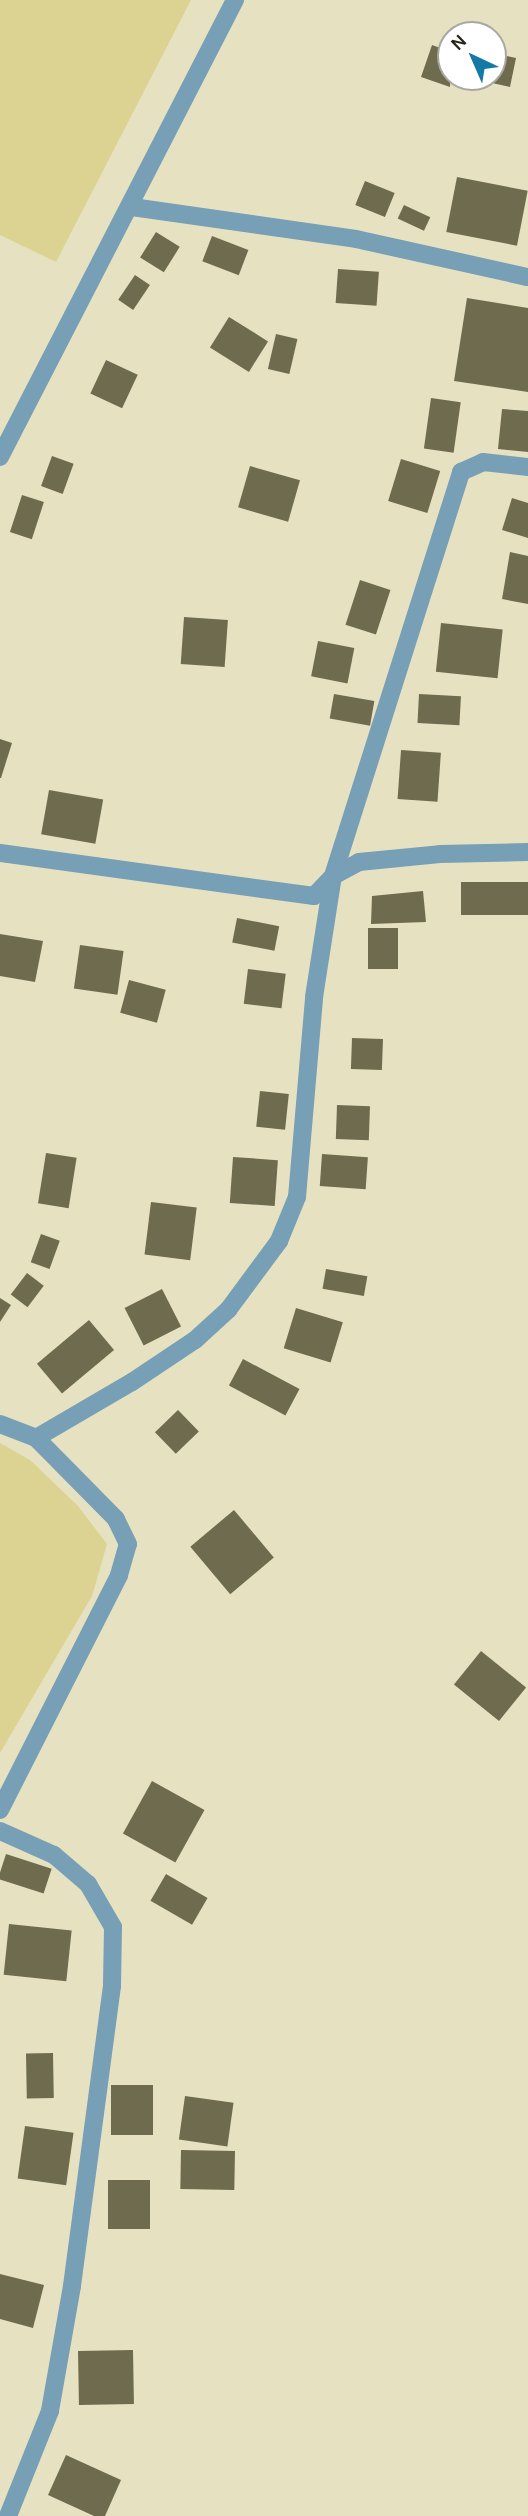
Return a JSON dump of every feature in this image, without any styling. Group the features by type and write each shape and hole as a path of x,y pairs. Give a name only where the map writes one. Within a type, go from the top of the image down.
{"street":[{"path":"0,457 132,207 235,0"},
{"path":"132,207 356,240 528,277"},
{"path":"36,1438 195,1340 237,1300 279,1241 297,1197 314,997 333,876 461,472 483,462 528,467"},
{"path":"0,853 314,896 333,876 359,862 528,852"},
{"path":"0,1424 36,1438 116,1519 128,1544 119,1575 0,1810"},
{"path":"0,1831 54,1855 80,1877 113,1927 112,1986 72,2286 50,2411 8,2516"}],"shaded area":[{"path":"0,0 191,0 56,262 0,235"},
{"path":"0,1443 30,1460 78,1506 107,1544 92,1596 0,1753"}],"building":[{"path":"432,45 437,47 437,83 421,77"},
{"path":"507,56 516,58 510,87 507,86"},
{"path":"457,177 528,191 517,246 446,232"},
{"path":"365,181 395,193 385,217 355,205"},
{"path":"404,205 430,217 424,231 398,219"},
{"path":"156,232 180,247 164,272 140,257"},
{"path":"212,236 248,250 239,275 202,261"},
{"path":"338,269 379,272 377,306 336,303"},
{"path":"135,275 150,285 133,310 118,300"},
{"path":"467,298 528,308 528,392 454,381"},
{"path":"229,317 268,341 249,372 210,348"},
{"path":"276,334 297,339 289,374 268,369"},
{"path":"106,360 138,375 122,408 90,394"},
{"path":"431,398 461,402 454,453 424,449"},
{"path":"502,409 528,411 528,452 498,449"},
{"path":"52,456 74,464 63,494 41,486"},
{"path":"401,459 440,471 427,513 388,501"},
{"path":"250,466 300,480 288,522 238,507"},
{"path":"22,495 44,502 32,539 10,532"},
{"path":"512,498 528,503 528,538 502,530"},
{"path":"510,552 528,556 528,604 502,599"},
{"path":"360,580 390,590 376,635 345,625"},
{"path":"184,617 228,620 225,667 181,664"},
{"path":"441,623 503,629 498,678 436,672"},
{"path":"318,641 354,648 347,683 311,676"},
{"path":"334,694 374,701 370,726 330,719"},
{"path":"419,694 461,696 459,725 417,723"},
{"path":"0,739 12,743 1,778 0,778"},
{"path":"401,750 441,753 437,802 398,799"},
{"path":"49,790 103,800 95,844 41,834"},
{"path":"461,882 528,882 528,915 461,915"},
{"path":"423,891 426,922 371,924 372,896"},
{"path":"237,918 279,926 274,951 232,943"},
{"path":"368,928 398,928 398,969 368,969"},
{"path":"0,934 43,941 35,982 0,976"},
{"path":"80,945 124,951 117,995 74,989"},
{"path":"248,969 286,974 281,1008 244,1004"},
{"path":"129,980 166,990 157,1023 120,1013"},
{"path":"352,1038 383,1039 382,1070 351,1069"},
{"path":"260,1091 289,1094 285,1130 256,1127"},
{"path":"337,1105 370,1106 369,1140 336,1139"},
{"path":"46,1153 77,1158 69,1208 38,1203"},
{"path":"322,1154 368,1157 366,1189 320,1186"},
{"path":"233,1157 278,1160 275,1206 230,1203"},
{"path":"151,1202 197,1208 190,1260 145,1255"},
{"path":"41,1234 60,1241 50,1269 31,1262"},
{"path":"326,1269 367,1276 364,1296 323,1289"},
{"path":"27,1273 44,1286 28,1307 11,1295"},
{"path":"162,1289 181,1326 144,1345 125,1308"},
{"path":"0,1298 11,1305 0,1322"},
{"path":"296,1308 343,1322 331,1362 284,1348"},
{"path":"89,1320 114,1350 62,1394 37,1364"},
{"path":"243,1359 300,1389 285,1416 229,1385"},
{"path":"178,1410 199,1432 176,1454 155,1432"},
{"path":"234,1510 274,1557 230,1594 190,1547"},
{"path":"481,1651 526,1688 499,1721 454,1684"},
{"path":"152,1781 204,1810 175,1863 123,1833"},
{"path":"6,1854 52,1869 44,1894 0,1879"},
{"path":"166,1874 208,1898 192,1925 150,1901"},
{"path":"9,1924 72,1931 66,1981 4,1975"},
{"path":"26,2053 53,2053 54,2098 27,2098"},
{"path":"111,2085 153,2085 153,2135 111,2135"},
{"path":"185,2096 234,2103 227,2146 179,2140"},
{"path":"25,2126 74,2133 66,2185 18,2178"},
{"path":"181,2150 235,2151 234,2190 180,2189"},
{"path":"108,2180 150,2180 150,2229 108,2229"},
{"path":"0,2274 44,2285 33,2328 0,2319"},
{"path":"133,2350 134,2404 79,2405 78,2351"},
{"path":"66,2455 121,2480 105,2516 94,2516 48,2495"}]}
